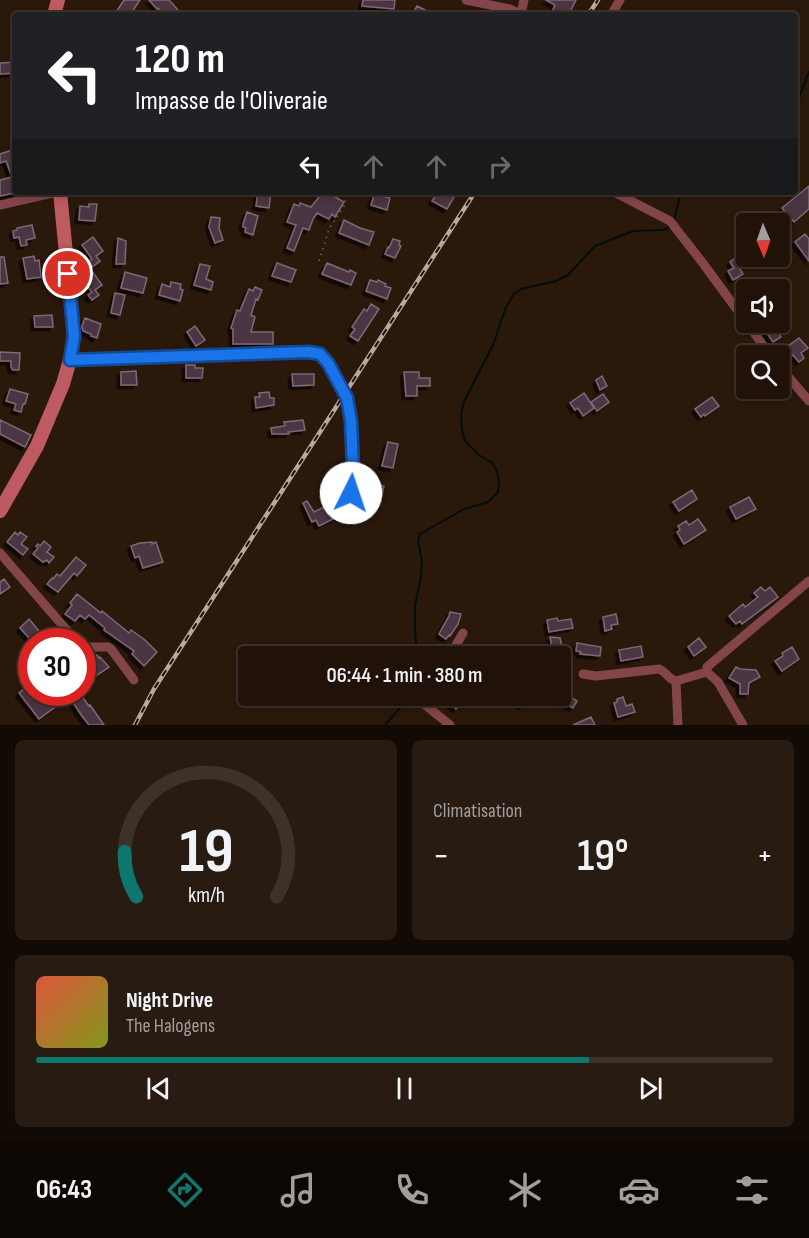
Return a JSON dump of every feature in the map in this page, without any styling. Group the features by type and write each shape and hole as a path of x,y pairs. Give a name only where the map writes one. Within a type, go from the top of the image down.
{"street":[{"path":"466,0 516,12"},
{"path":"0,205 45,195"},
{"path":"0,511 37,446 63,384 70,360 74,336 58,195"},
{"path":"619,195 673,225 763,345"},
{"path":"70,360 309,352 320,354 328,363 347,398 351,421 353,467 351,493"},
{"path":"790,379 809,401"},
{"path":"0,554 65,628"},
{"path":"707,672 707,667 712,661 809,581"},
{"path":"455,646 463,633"},
{"path":"96,647 111,649 134,680"},
{"path":"583,674 597,676 659,669 665,671 676,681 707,672"},
{"path":"707,672 718,682 743,725"},
{"path":"676,681 678,725"},
{"path":"428,707 450,725"}],"path":[{"path":"319,261 329,229 346,203 342,195"}],"building":[{"path":"124,0 140,0 132,12 116,12"},
{"path":"149,0 169,0 178,10 162,12"},
{"path":"363,0 395,0 394,9 362,6"},
{"path":"546,0 576,0 570,12 552,12 555,5"},
{"path":"417,6 429,12 414,12"},
{"path":"12,62 12,73 0,74 0,63"},
{"path":"12,150 12,177 6,161 0,163 0,154"},
{"path":"12,177 12,194 0,196 0,180"},
{"path":"809,186 809,209 794,222 790,213 786,213 782,208"},
{"path":"258,195 271,195 269,208 256,206"},
{"path":"321,195 332,195 344,202 335,217 332,214 329,219 317,213 309,230 303,228 294,251 287,248 296,225 287,222 294,204 299,206 300,203 311,207"},
{"path":"374,195 386,195 385,197 390,198 387,210 371,205"},
{"path":"436,195 455,195 447,209 432,201"},
{"path":"89,204 97,204 95,221 79,220 80,206 89,207"},
{"path":"247,212 258,216 253,235 245,232 246,228 243,227"},
{"path":"211,217 220,218 219,228 223,240 215,243 209,227"},
{"path":"344,220 374,232 369,245 339,233"},
{"path":"32,225 35,238 26,240 27,245 21,246 19,237 14,238 13,231"},
{"path":"805,234 809,239 809,261 795,242"},
{"path":"93,237 103,251 96,256 100,261 83,274 79,269 92,259 82,245"},
{"path":"118,238 126,241 125,264 116,264"},
{"path":"393,239 400,241 401,246 395,258 385,254"},
{"path":"34,256 35,261 39,260 41,277 27,279 23,258"},
{"path":"0,257 4,257 8,283 0,284"},
{"path":"736,258 736,267 743,267 740,269 743,274 733,280 728,271 734,268 730,262"},
{"path":"277,263 296,270 291,282 272,276"},
{"path":"327,263 356,273 351,285 322,274"},
{"path":"200,264 210,266 206,279 213,282 211,290 194,285"},
{"path":"92,271 102,285 95,290 99,295 92,300 88,295 92,292 82,279"},
{"path":"125,272 147,278 143,293 121,288"},
{"path":"370,280 377,282 378,280 391,288 387,299 366,291"},
{"path":"171,282 181,284 180,289 183,290 180,301 159,295 162,284 170,287"},
{"path":"255,287 262,290 258,300 256,299 251,315 255,317 251,332 273,332 273,344 233,344 233,329 231,328 237,310 240,311 249,289 253,291"},
{"path":"115,293 125,295 120,315 111,313"},
{"path":"371,304 379,309 358,341 350,336 355,329 352,327 364,309 367,311"},
{"path":"52,315 53,327 35,327 34,316"},
{"path":"85,318 101,324 97,338 83,331"},
{"path":"195,326 205,340 196,346 187,332"},
{"path":"767,333 778,333 781,337 773,342"},
{"path":"799,338 808,348 801,353 804,358 799,362 793,355 790,357 789,345"},
{"path":"0,352 20,353 19,370 13,370 11,361 0,361"},
{"path":"186,365 203,368 202,378 186,378"},
{"path":"136,371 137,385 121,385 121,372"},
{"path":"404,372 419,372 419,378 430,378 430,386 417,386 417,396 406,396"},
{"path":"292,374 314,374 314,385 293,386"},
{"path":"602,376 607,386 600,390 596,380"},
{"path":"10,389 28,394 21,412 14,410 16,404 6,401"},
{"path":"269,392 270,398 274,398 274,405 256,408 255,397 260,397 259,393"},
{"path":"584,393 594,408 583,416 578,408 575,410 570,403"},
{"path":"603,394 609,402 597,411 591,402"},
{"path":"712,397 719,406 701,417 695,409"},
{"path":"0,420 31,435 25,447 0,434"},
{"path":"303,420 305,430 288,432 289,434 272,434 271,428 285,426 284,422"},
{"path":"388,442 398,444 393,468 382,466"},
{"path":"376,484 384,486 382,496 373,494"},
{"path":"692,490 697,499 679,511 673,502"},
{"path":"358,494 366,495 365,503 353,502"},
{"path":"749,497 756,509 736,519 730,507"},
{"path":"340,499 344,507 341,515 319,526 316,520 312,522 303,503 307,501 314,512"},
{"path":"698,519 706,530 684,544 677,532 680,530 678,526 686,521 689,525"},
{"path":"15,532 18,535 20,532 27,537 21,544 28,549 23,555 7,542"},
{"path":"44,541 51,547 47,552 54,557 49,563 47,560 43,562 33,554 38,548 36,546 38,544 40,546"},
{"path":"152,542 152,544 156,542 163,562 143,568 139,556 135,558 131,546"},
{"path":"76,557 86,565 77,576 74,573 58,592 47,584 57,574 60,576"},
{"path":"4,579 10,587 0,594 0,582"},
{"path":"761,587 765,591 770,587 778,597 742,624 740,621 736,624 729,616 743,604 745,607 758,597 754,593"},
{"path":"77,594 129,633 131,630 145,640 157,652 144,666 132,654 134,651 104,630 105,628 89,615 85,619 80,615 75,621 65,614"},
{"path":"450,612 461,614 458,624 446,639 439,634"},
{"path":"616,614 618,624 611,625 612,629 605,631 603,617"},
{"path":"557,618 558,621 571,619 573,628 549,632 547,620"},
{"path":"29,619 36,628 20,628"},
{"path":"550,637 560,638 562,646 552,646"},
{"path":"699,638 706,647 694,656 688,647"},
{"path":"577,643 601,647 600,656 580,654 581,652 576,651"},
{"path":"641,646 643,657 621,661 619,650"},
{"path":"792,647 799,659 782,671 775,661"},
{"path":"96,656 109,667 96,676"},
{"path":"736,667 756,670 760,677 749,683 748,694 740,694 740,684 729,678"},
{"path":"571,693 572,698 577,701 573,708 570,706"},
{"path":"623,697 626,706 632,704 635,712 618,717 614,703"},
{"path":"29,706 56,706 39,719"},
{"path":"75,706 91,706 104,725 89,725"},
{"path":"591,717 595,725 573,725"}],"waterway":[{"path":"798,100 809,72"},
{"path":"674,220 680,195"},
{"path":"414,646 415,605 422,562 418,541 420,534 464,509 488,502 498,492 497,471 492,463 479,455 465,441 461,414 464,402 493,345 506,307 514,294 521,289 556,281 568,275 595,246 633,231 663,230 670,227"},
{"path":"385,725 400,706"}],"railway":[{"path":"590,12 598,0"},
{"path":"135,725 154,689 473,195"}],"route":[{"path":"68,274 74,336 70,360 309,352 320,354 328,363 347,398 351,421 353,467 351,493"}]}
